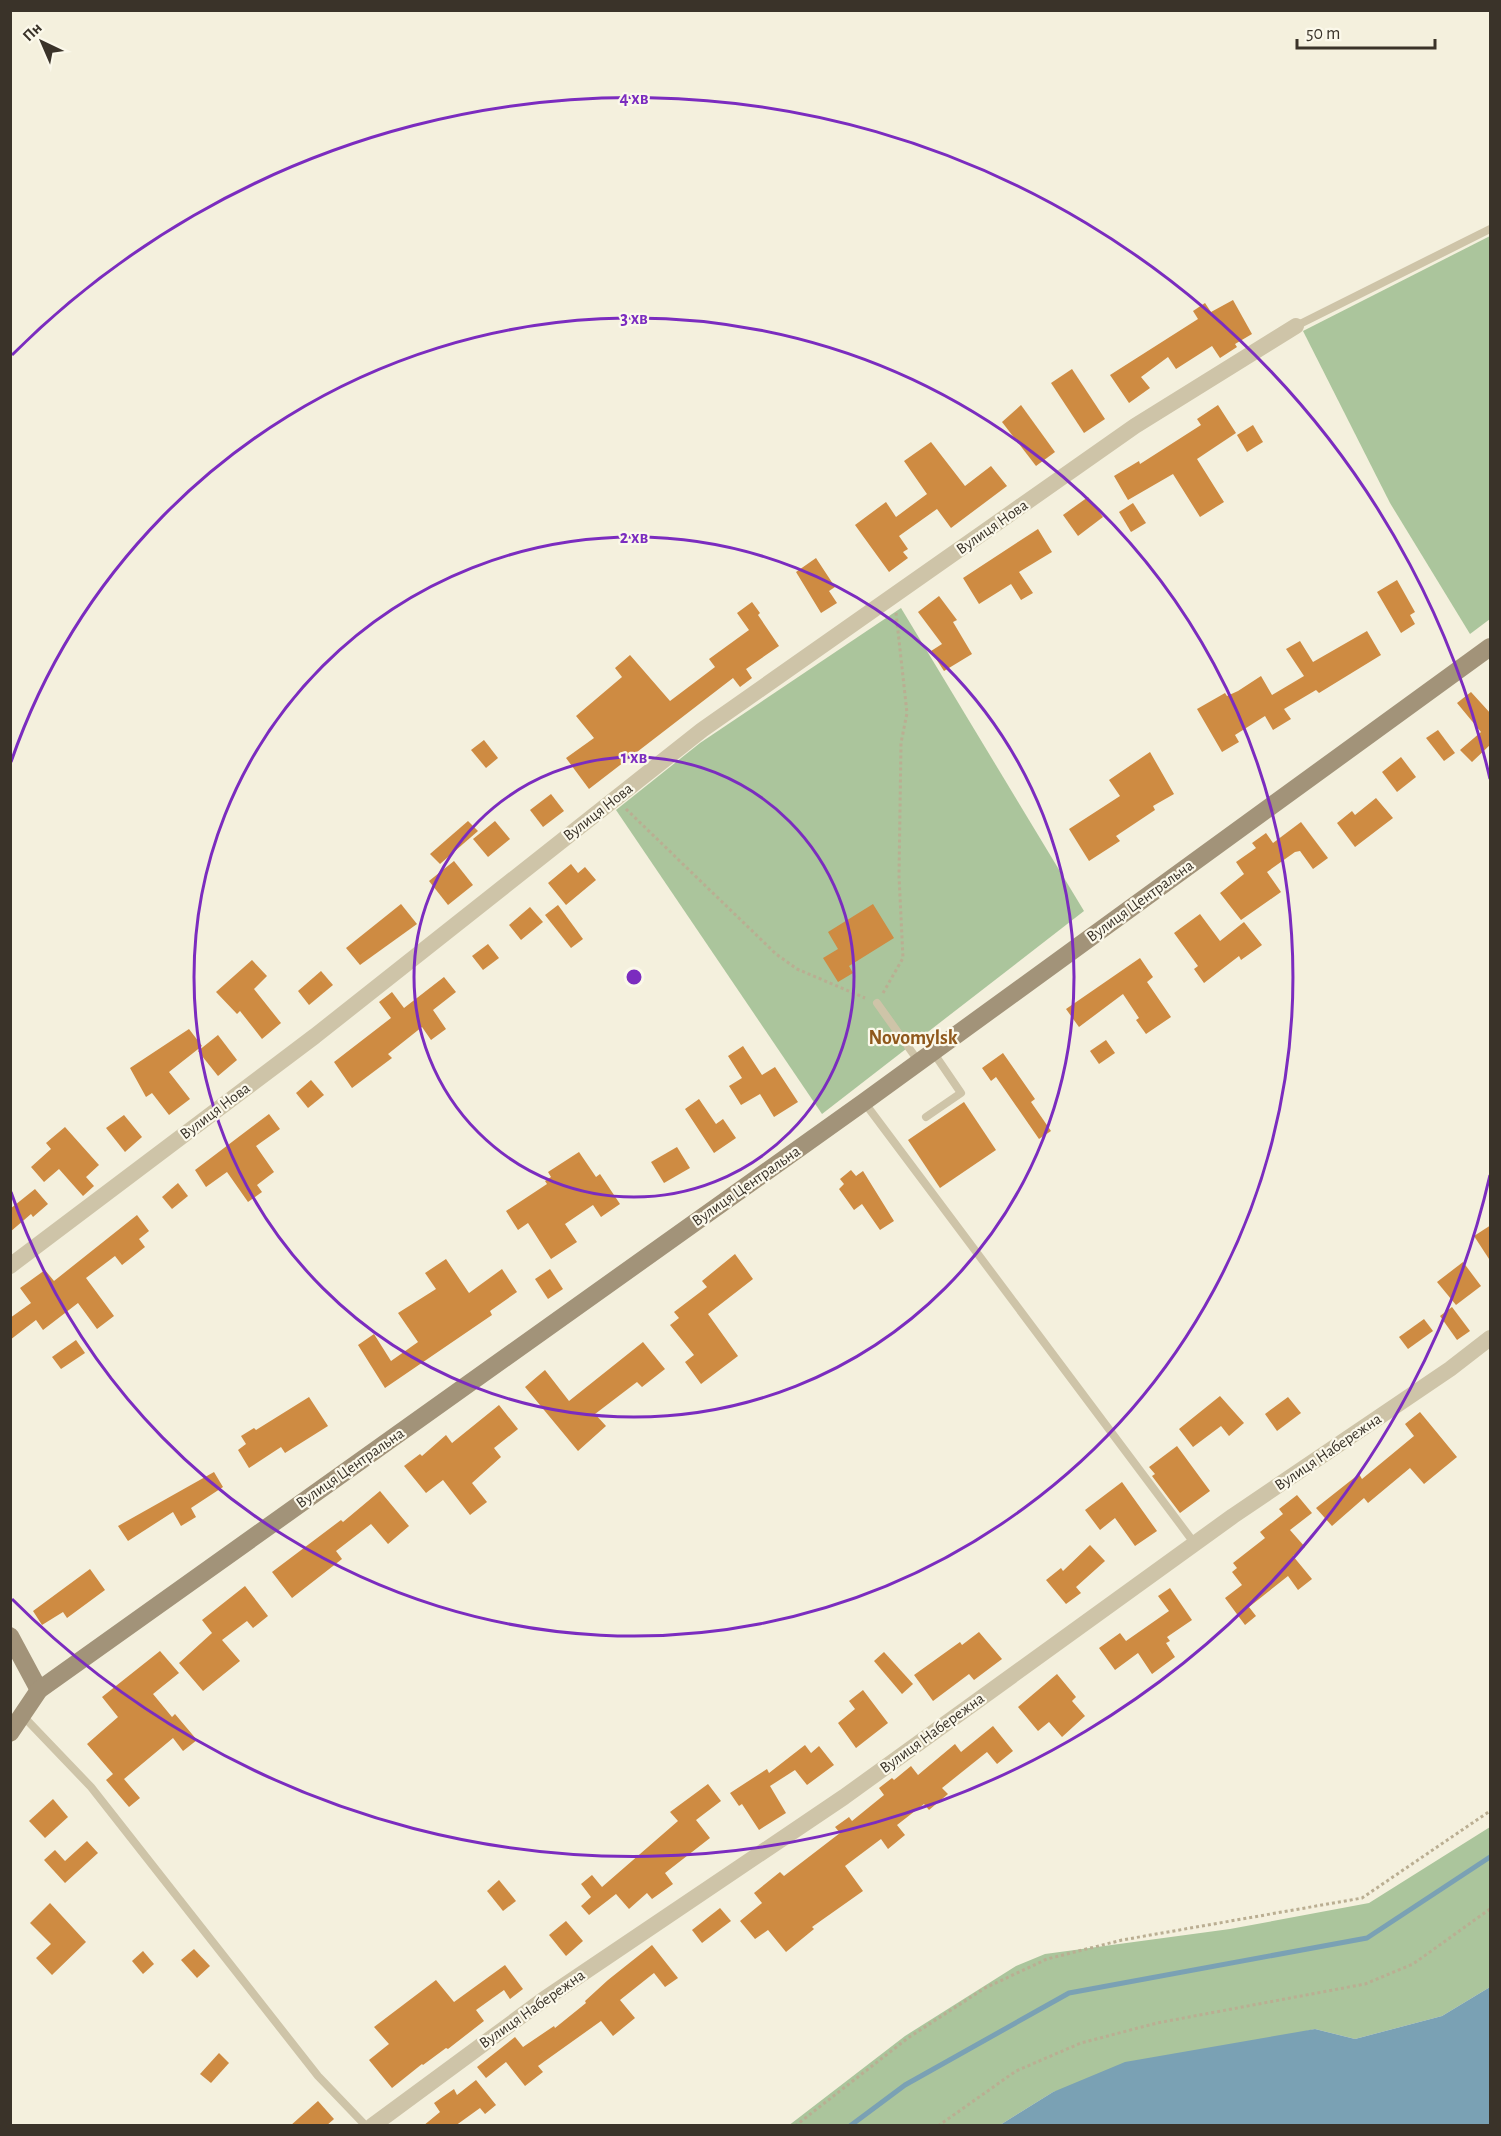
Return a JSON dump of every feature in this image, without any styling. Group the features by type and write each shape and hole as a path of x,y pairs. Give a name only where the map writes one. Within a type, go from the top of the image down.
{"street":[{"name":"Вулиця Нова","path":"10,1266 315,1036 702,730 1136,426 1296,326"},
{"name":"Вулиця Центральна","path":"10,1733 39,1690 864,1102 1491,647"},
{"name":"Вулиця Набережна","path":"372,2126 543,2000 844,1797 1195,1544 1450,1370 1491,1338"},
{"path":"10,1636 39,1690"}],"lane":[{"path":"1296,326 1491,229"},
{"path":"877,1003 961,1093 926,1117"},
{"path":"864,1102 1195,1544"},
{"path":"23,1716 91,1787 318,2076 366,2126"}],"path":[{"path":"616,799 777,954 797,969 877,1003 903,958 899,876 901,743 907,714 894,596"},
{"path":"795,2126 927,2026 985,1988 1047,1959 1122,1940 1362,1898 1491,1810"},
{"path":"938,2126 1016,2071 1081,2043 1157,2023 1365,1984 1413,1964 1491,1909"}],"green space":[{"path":"1490,236 1490,619 1470,634 1390,503 1303,331"},
{"path":"901,608 1084,911 822,1114 616,810 700,743"},
{"path":"1490,1827 1490,1987 1442,2016 1355,2039 1315,2029 1053,2092 1000,2125 788,2126 905,2036 1016,1966 1045,1954 1230,1929 1369,1903"}],"water":[{"path":"1490,1987 1490,2125 1000,2125 1053,2092 1125,2062 1315,2029 1355,2039 1442,2016"}],"building":[{"path":"1233,300 1252,334 1235,344 1237,347 1220,358 1212,346 1176,369 1168,357 1141,377 1150,388 1129,403 1110,375 1198,319 1193,311 1205,303 1211,312"},
{"path":"1072,369 1105,419 1084,433 1051,383"},
{"path":"1021,405 1055,452 1036,466 1002,422"},
{"path":"1218,405 1236,433 1197,459 1224,502 1200,517 1173,474 1128,500 1114,476 1139,461 1140,464 1201,425 1197,419"},
{"path":"1253,425 1263,442 1247,452 1237,435"},
{"path":"931,442 965,486 991,466 1007,486 951,528 937,509 899,536 908,549 903,552 908,558 889,572 855,525 886,502 896,517 927,494 904,461"},
{"path":"1088,497 1103,517 1078,536 1063,515"},
{"path":"1133,503 1146,523 1131,532 1119,512"},
{"path":"1038,529 1052,552 1019,572 1033,593 1021,600 1011,584 979,604 963,578"},
{"path":"816,558 835,587 829,591 837,603 821,613 796,572"},
{"path":"1397,580 1415,612 1410,615 1415,624 1401,633 1377,592"},
{"path":"939,596 957,620 953,622 972,654 944,671 931,651 942,644 918,612"},
{"path":"752,602 779,646 746,669 752,678 740,687 733,678 589,789 566,758 594,738 576,716 622,677 615,668 630,655 670,701 715,667 709,659 749,630 737,613"},
{"path":"1367,631 1381,655 1319,693 1316,690 1284,709 1291,719 1273,730 1265,716 1235,735 1239,742 1222,752 1197,709 1225,693 1227,696 1238,691 1261,676 1272,695 1304,676 1286,649 1300,641 1313,662"},
{"path":"1471,692 1491,714 1491,744 1472,762 1460,750 1481,732 1457,703"},
{"path":"1438,730 1455,753 1444,761 1426,738"},
{"path":"484,740 498,758 486,768 471,750"},
{"path":"1150,752 1174,794 1153,806 1155,810 1116,836 1120,841 1089,861 1069,829 1120,796 1109,780"},
{"path":"1401,757 1416,777 1397,792 1382,772"},
{"path":"551,794 564,811 543,827 530,810"},
{"path":"1376,798 1393,818 1355,847 1337,823 1352,811 1355,815"},
{"path":"468,821 478,831 440,864 430,854"},
{"path":"495,821 510,839 488,857 473,839"},
{"path":"1301,822 1328,858 1313,869 1300,851 1295,852 1267,872 1281,892 1241,920 1220,893 1244,874 1236,862 1256,848 1252,843 1266,833 1273,843"},
{"path":"454,861 473,885 448,905 429,881"},
{"path":"571,864 578,873 585,867 596,880 566,905 548,883"},
{"path":"401,904 417,924 360,965 346,948"},
{"path":"873,904 894,938 849,966 853,973 838,982 823,958 838,949 828,932"},
{"path":"558,905 583,939 571,948 545,915"},
{"path":"530,907 543,922 521,940 509,925"},
{"path":"1200,914 1220,941 1244,922 1262,945 1241,960 1239,956 1204,983 1194,969 1198,966 1174,933"},
{"path":"488,944 499,958 483,970 472,956"},
{"path":"1140,958 1153,977 1147,982 1171,1017 1146,1034 1136,1020 1139,1018 1123,994 1079,1027 1066,1009"},
{"path":"252,960 267,976 254,989 281,1023 262,1039 240,1011 237,1014 216,992"},
{"path":"321,971 333,985 309,1005 298,991"},
{"path":"444,977 456,992 433,1010 446,1029 431,1040 422,1027 388,1054 392,1058 352,1088 334,1062 391,1018 379,1002 392,992 404,1008"},
{"path":"189,1029 202,1046 169,1072 190,1099 169,1115 152,1093 146,1097 130,1068"},
{"path":"218,1035 237,1060 218,1076 198,1051"},
{"path":"1106,1040 1115,1053 1099,1064 1090,1051"},
{"path":"743,1046 762,1075 775,1067 798,1102 774,1117 760,1094 741,1105 729,1086 742,1078 728,1056"},
{"path":"1003,1053 1035,1099 1031,1102 1051,1131 1039,1139 996,1077 991,1081 982,1068"},
{"path":"311,1080 324,1095 308,1108 296,1093"},
{"path":"699,1099 716,1124 723,1119 736,1138 714,1153 685,1109"},
{"path":"964,1102 996,1150 940,1188 908,1140"},
{"path":"269,1114 280,1129 256,1146 274,1172 257,1185 262,1192 248,1202 227,1172 206,1187 195,1170"},
{"path":"124,1115 142,1137 125,1152 106,1128"},
{"path":"65,1127 99,1165 86,1177 94,1186 83,1196 59,1169 44,1182 31,1167 51,1149 46,1143"},
{"path":"677,1147 690,1168 664,1183 651,1162"},
{"path":"579,1152 596,1177 600,1174 620,1204 601,1217 593,1205 565,1224 577,1242 551,1259 528,1223 518,1230 506,1211 547,1184 545,1181 551,1177 548,1172"},
{"path":"851,1170 856,1176 863,1171 894,1221 880,1230 862,1204 854,1210 839,1189 844,1184 840,1179"},
{"path":"178,1183 188,1196 172,1209 162,1197"},
{"path":"35,1189 48,1204 33,1217 31,1214 10,1232 10,1209"},
{"path":"137,1215 149,1231 139,1239 145,1247 122,1265 115,1256 86,1278 114,1316 97,1329 78,1303 43,1330 36,1320 10,1340 10,1318 31,1303 20,1288 45,1270 54,1281"},
{"path":"1491,1225 1491,1262 1474,1236"},
{"path":"735,1254 753,1279 708,1314 738,1356 701,1384 685,1362 694,1355 670,1325 679,1318 674,1312 707,1287 702,1281"},
{"path":"446,1259 469,1293 502,1269 517,1292 490,1311 492,1315 385,1388 358,1345 374,1334 391,1361 418,1342 398,1313 436,1289 425,1273"},
{"path":"1463,1262 1481,1286 1456,1305 1437,1282"},
{"path":"550,1269 563,1289 548,1299 535,1279"},
{"path":"1452,1307 1470,1331 1457,1340 1440,1316"},
{"path":"1424,1319 1433,1331 1408,1349 1399,1337"},
{"path":"76,1340 85,1353 61,1369 52,1357"},
{"path":"643,1342 665,1369 642,1387 637,1382 595,1414 606,1426 578,1451 525,1387 545,1370 569,1401"},
{"path":"1220,1396 1244,1423 1229,1436 1221,1426 1193,1447 1179,1429"},
{"path":"309,1397 328,1426 285,1453 281,1447 249,1468 238,1450 246,1444 241,1436 254,1428 256,1430"},
{"path":"1288,1397 1301,1413 1277,1431 1265,1414"},
{"path":"499,1405 518,1429 494,1448 501,1457 472,1483 487,1502 470,1515 443,1480 426,1493 404,1466 420,1454 422,1456 446,1435 452,1443"},
{"path":"1420,1412 1457,1457 1424,1484 1410,1468 1368,1503 1364,1498 1332,1526 1316,1508 1359,1474 1362,1479 1414,1436 1405,1424"},
{"path":"1177,1446 1210,1491 1180,1513 1152,1476 1155,1474 1149,1467"},
{"path":"214,1472 223,1487 191,1508 196,1517 181,1526 173,1512 128,1541 118,1526"},
{"path":"1122,1482 1157,1531 1135,1546 1115,1518 1100,1530 1085,1510"},
{"path":"380,1491 409,1526 388,1544 371,1524 336,1551 342,1559 292,1598 272,1572 341,1520 343,1522"},
{"path":"1297,1495 1312,1513 1290,1530 1305,1547 1293,1556 1312,1579 1298,1590 1288,1576 1249,1607 1256,1616 1245,1625 1225,1598 1242,1585 1232,1572 1237,1568 1233,1563 1265,1538 1260,1532 1283,1514 1279,1509"},
{"path":"1090,1545 1105,1561 1076,1587 1081,1593 1066,1604 1046,1580 1061,1568 1063,1571"},
{"path":"90,1569 105,1590 67,1618 63,1612 42,1625 33,1611"},
{"path":"245,1586 268,1616 253,1628 247,1621 222,1640 240,1661 203,1691 179,1663 212,1633 202,1620"},
{"path":"1170,1588 1192,1620 1167,1637 1170,1641 1166,1643 1175,1657 1152,1674 1138,1653 1115,1670 1099,1648 1120,1633 1126,1641 1169,1611 1158,1596"},
{"path":"979,1632 1002,1659 974,1680 969,1674 933,1701 914,1675 960,1642 962,1645"},
{"path":"160,1651 179,1673 153,1694 172,1717 175,1714 197,1740 183,1751 173,1738 124,1779 140,1798 129,1807 106,1780 113,1774 87,1744 118,1717 102,1697"},
{"path":"884,1652 913,1684 902,1694 874,1661"},
{"path":"1057,1674 1076,1697 1072,1701 1085,1716 1062,1737 1049,1722 1038,1731 1018,1707"},
{"path":"863,1690 888,1723 856,1748 838,1723 855,1709 849,1701"},
{"path":"993,1726 1013,1751 997,1764 987,1752 942,1788 948,1794 929,1810 924,1804 897,1825 905,1835 888,1849 881,1839 845,1866 863,1891 812,1927 814,1929 786,1952 768,1930 755,1939 740,1921 762,1903 754,1893 780,1872 784,1876 840,1833 835,1827 849,1817 852,1821 884,1795 879,1788 892,1778 894,1780 911,1766 918,1775 955,1744 961,1752"},
{"path":"805,1745 811,1753 819,1746 834,1765 807,1785 795,1770 770,1786 786,1813 759,1830 742,1804 739,1806 730,1793 767,1769 769,1773"},
{"path":"708,1784 721,1801 696,1820 710,1838 665,1873 673,1884 652,1899 647,1893 629,1909 616,1894 589,1915 581,1906 591,1897 581,1884 592,1875 602,1887 678,1821 670,1812"},
{"path":"53,1799 68,1817 45,1838 29,1821"},
{"path":"87,1841 98,1853 65,1883 44,1860 55,1850 65,1861"},
{"path":"499,1880 516,1901 503,1911 487,1891"},
{"path":"50,1903 86,1942 52,1975 36,1958 51,1944 30,1923"},
{"path":"720,1908 731,1921 702,1943 692,1930"},
{"path":"566,1921 583,1941 566,1956 549,1935"},
{"path":"652,1945 678,1978 665,1987 654,1973 620,2000 635,2018 613,2036 601,2021 538,2066 543,2072 525,2086 506,2062 486,2078 477,2067 515,2037 523,2047 554,2026 555,2028 586,2003 585,2001 608,1980"},
{"path":"194,1949 210,1966 197,1978 181,1960"},
{"path":"143,1951 154,1964 143,1974 132,1961"},
{"path":"505,1965 523,1989 510,1999 504,1990 476,2010 484,2021 392,2088 369,2060 389,2044 374,2027 436,1980 454,2002"},
{"path":"219,2053 229,2063 211,2083 200,2074"},
{"path":"476,2080 496,2105 485,2114 480,2108 455,2126 423,2126 440,2112 434,2103 454,2089 457,2095"},
{"path":"318,2101 334,2119 326,2126 290,2126"}],"waterway":[{"path":"850,2126 905,2085 1069,1993 1367,1938 1490,1857"}],"district":[{"name":"Novomylsk","path":"913,1038"}]}
